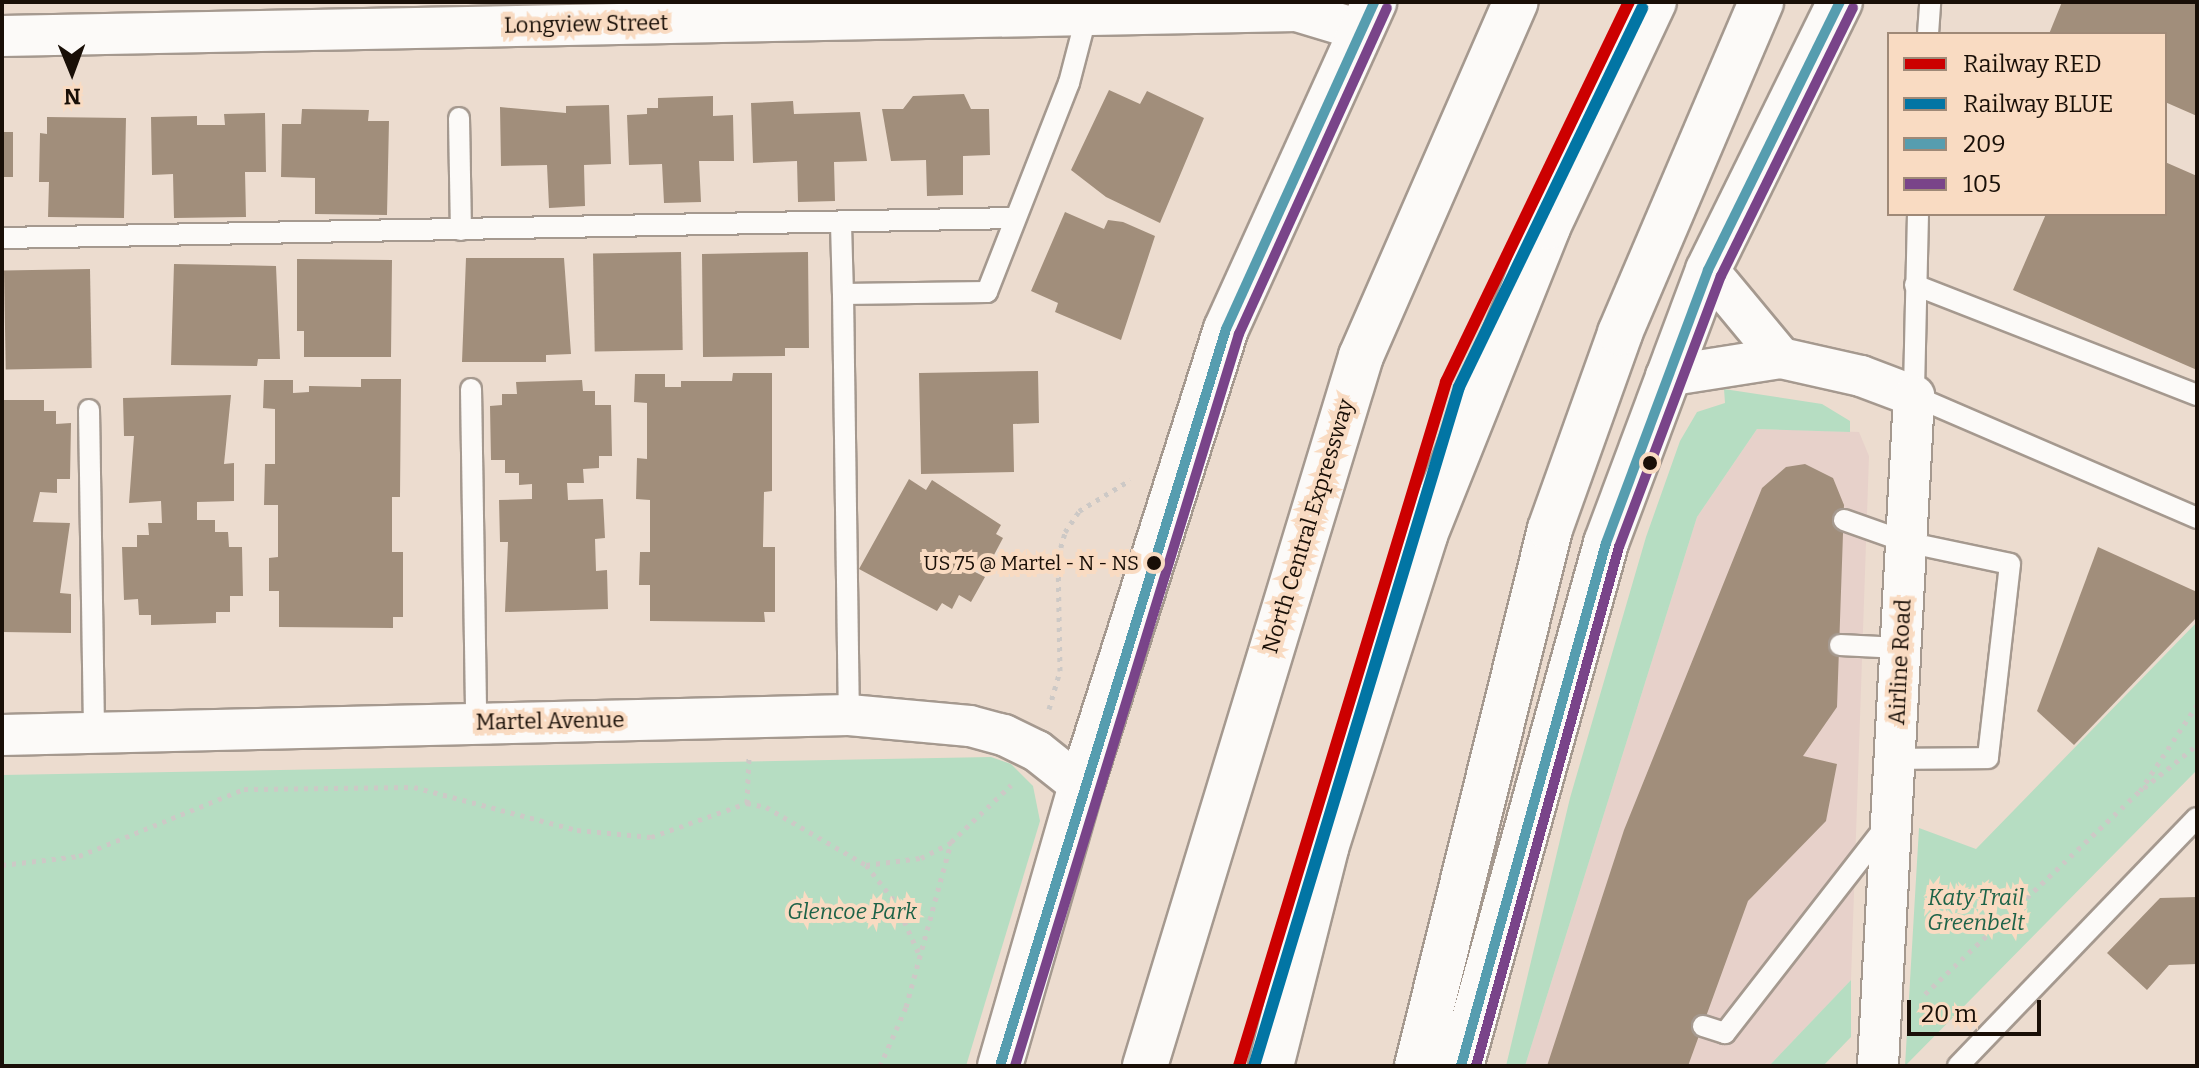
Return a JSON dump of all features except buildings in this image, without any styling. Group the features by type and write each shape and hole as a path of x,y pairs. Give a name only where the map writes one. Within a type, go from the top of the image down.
{"main road":[{"name":"North Central Expressway","path":"1145,1066 1153,1024 1361,356 1516,2"},
{"path":"1271,1066 1337,809 1425,535 1548,227 1654,2"},
{"path":"1417,1066 1550,529 1620,333 1761,2"},
{"path":"1461,1066 1539,769 1606,543 1708,270 1840,2"},
{"path":"1000,1066 1081,786 1226,329 1367,16"},
{"path":"1126,1066 1153,1024"}],"street":[{"name":"Longview Street","path":"2,36 1087,14 1297,11 1367,16"},
{"path":"1708,270 1781,358"},
{"path":"1666,376 1781,358 1861,376 1914,396"},
{"name":"Airline Road","path":"1878,1066 1914,396"},
{"name":"Martel Avenue","path":"2,735 849,715 970,726 1004,735 1037,751 1081,786"}],"lane":[{"path":"1928,32 1930,2"},
{"path":"843,294 987,292 1069,83 1087,14"},
{"path":"459,118 461,230"},
{"path":"1918,216 1914,396 2197,518"},
{"path":"2,238 841,224 1015,218"},
{"path":"841,224 849,715"},
{"path":"1915,285 2197,395"},
{"path":"471,389 476,723"},
{"path":"89,410 94,733"},
{"path":"1844,520 1906,542 2010,564 1988,758 1895,759"},
{"path":"1840,645 1900,648"},
{"path":"1958,1066 2197,818"},
{"path":"1703,1026 1725,1033 1889,823"}],"path":[{"path":"2140,791 2197,705"},
{"path":"1918,1001 2140,791 2197,745"},
{"path":"866,865 921,858 951,842 1023,775"},
{"path":"2,865 79,856 244,789 414,787 605,836 651,837 747,803 776,812 866,865 896,903 918,953"},
{"path":"880,1066 906,1007 918,953 951,842"}],"shaded area":[{"path":"1757,429 1859,432 1869,456 1851,980 1769,1066 1525,1066 1697,517"}],"green space":[{"path":"1724,389 1822,404 1850,421 1850,432 1757,429 1697,517 1525,1066 1506,1066 1570,798 1646,537 1680,441 1697,412 1725,403"},
{"name":"Katy Trail Greenbelt","path":"2197,622 2197,770 1905,1066 1919,828 1976,849"},
{"name":"Glencoe Park","path":"991,757 1011,764 1033,786 1040,821 966,1066 2,1066 2,775"},
{"path":"1851,980 1851,1037 1823,1066 1769,1066"}],"rail line":[{"name":"RED","path":"1239,1066 1446,382 1629,2"},
{"name":"BLUE","path":"1254,1066 1459,387 1642,8"}],"transit line":[{"name":"209","path":"1000,1066 1226,329 1374,2"},
{"name":"209","path":"1461,1066 1606,543 1708,270 1840,2"},
{"name":"105","path":"1015,1066 1239,334 1387,8"},
{"name":"105","path":"1476,1066 1619,547 1721,276 1853,8"}],"place":[{"name":"US 75 @ Martel - N - NS","path":"1154,563"}]}
